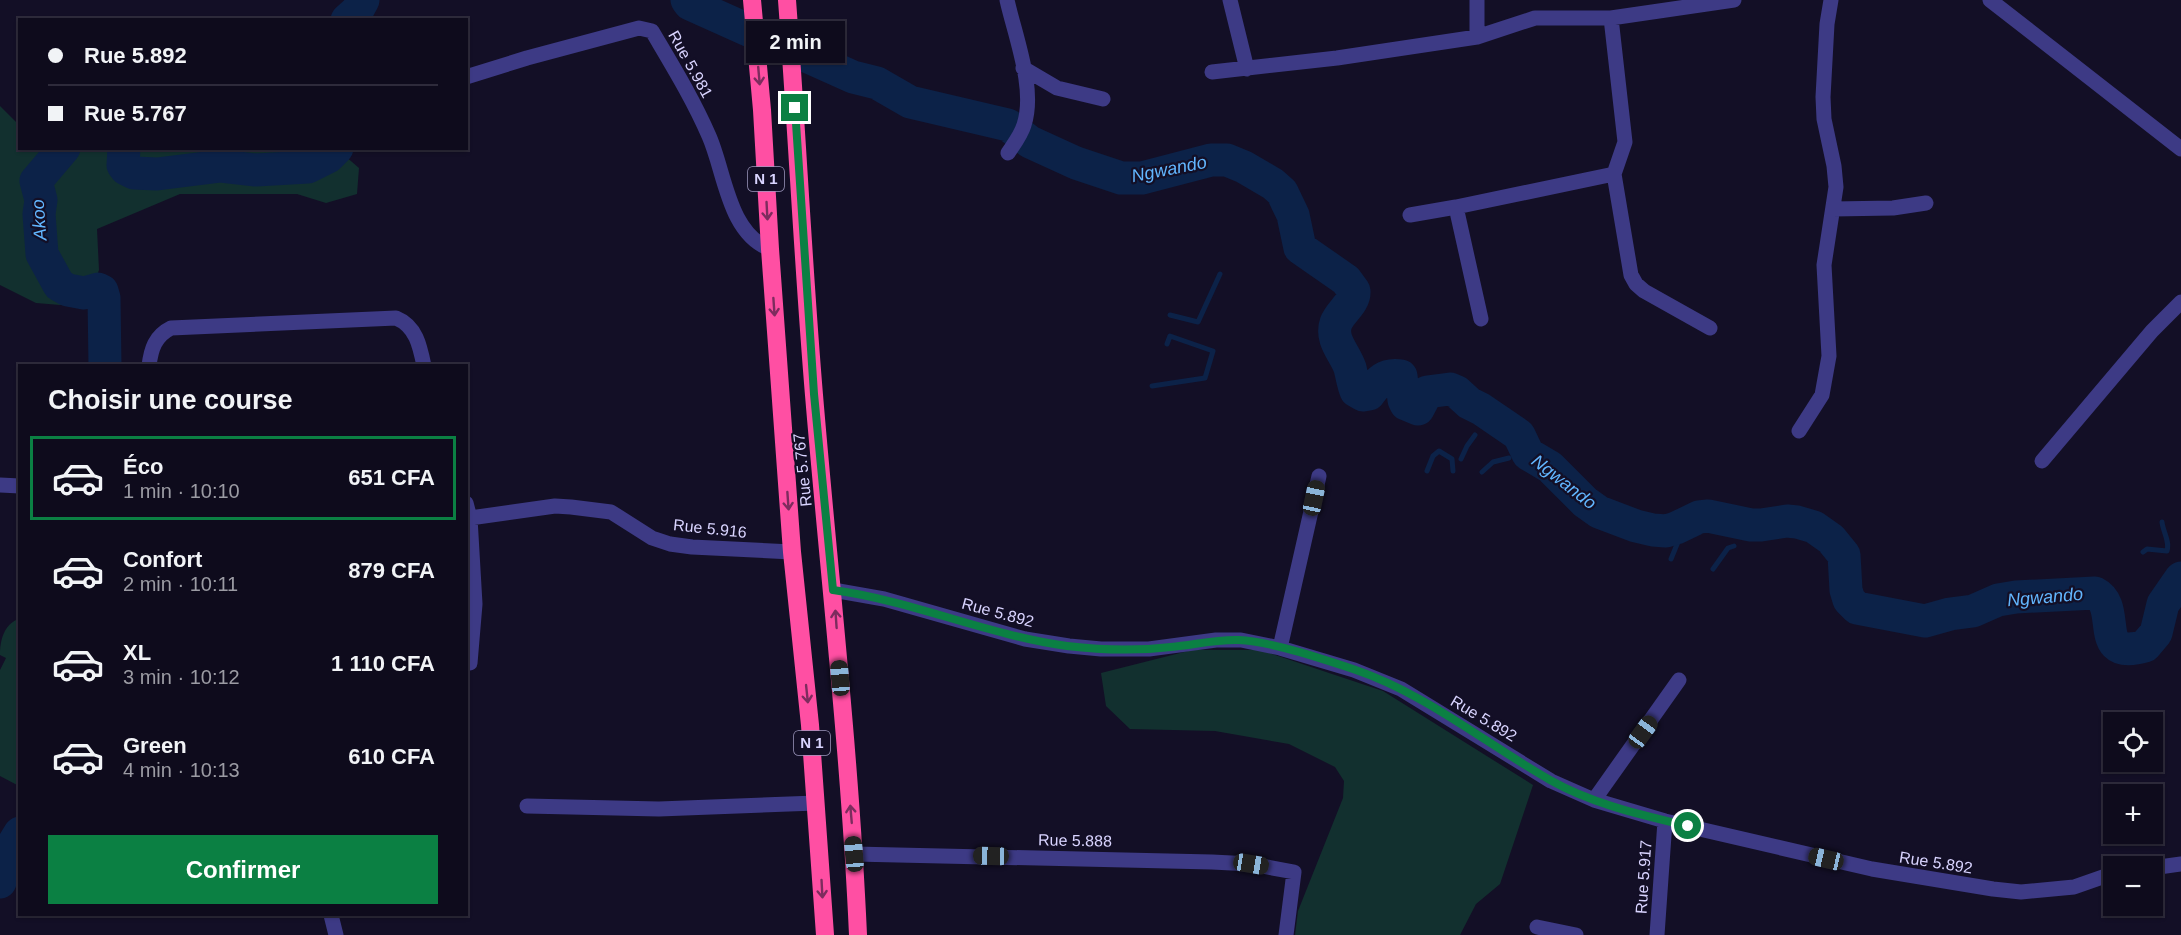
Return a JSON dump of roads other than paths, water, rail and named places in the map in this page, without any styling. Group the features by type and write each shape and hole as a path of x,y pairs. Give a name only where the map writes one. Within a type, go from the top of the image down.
{"highway":[{"name":"N 1","path":"752,0 762,110 792,552 816,803 825,935"},
{"name":"Rue 5.767","path":"787,0 814,394 833,590 854,854 858,935"}],"street":[{"path":"1007,0 1027,85 1028,107 1025,123 1008,153"},
{"path":"1230,0 1247,69"},
{"path":"1477,0 1477,37"},
{"path":"1212,72 1348,57 1477,37 1535,18 1611,18 1691,3 1734,0"},
{"path":"1799,431 1822,395 1829,356 1824,265 1836,187 1824,119 1823,97 1827,24 1831,0"},
{"path":"1990,0 2181,149"},
{"path":"1611,18 1625,142 1614,174 1631,275 1644,291 1710,328"},
{"name":"Rue 5.981","path":"468,76 639,28 652,31 687,91 710,138 724,184 737,216 751,238 759,245 770,249"},
{"path":"1023,68 1057,87 1103,99"},
{"path":"1410,215 1614,174"},
{"path":"1833,209 1893,208 1926,202"},
{"path":"1456,207 1481,319"},
{"path":"2042,461 2152,331 2181,302"},
{"path":"148,364 153,344 161,333 171,328 396,318 407,322 414,331 423,364"},
{"path":"1280,648 1318,476"},
{"path":"0,485 18,486"},
{"name":"Rue 5.916","path":"470,518 555,506 571,507 611,512 652,538 670,544 792,552"},
{"path":"468,510 475,604 470,663"},
{"name":"Rue 5.892","path":"833,590 884,599 1025,639 1069,646 1149,649 1216,640 1241,640 1280,648 1354,669 1401,689 1551,781 1594,800 1665,821 1872,869 2021,892 2062,889 2103,876"},
{"path":"1594,800 1679,680"},
{"path":"527,807 659,809 816,803"},
{"name":"Rue 5.917","path":"1657,935 1665,821"},
{"name":"Rue 5.888","path":"854,854 1212,862 1251,864 1294,872 1286,935"},
{"path":"2163,866 2181,864"},
{"path":"331,916 336,935"},
{"path":"1537,927 1576,935"}],"waterway":[{"name":"Akoo","path":"349,18 357,11 363,0"},
{"name":"Ngwando","path":"687,0 690,4 853,77 877,83 910,102 1008,125 1030,142 1076,163 1121,178 1142,178 1211,160 1227,160 1244,167 1282,192 1293,215 1300,248 1346,280 1354,291 1352,300 1336,323 1335,335 1350,368 1356,391 1363,395 1369,394 1386,377 1401,376 1406,404 1418,409 1427,392 1450,389 1457,392 1469,403 1519,435 1528,454 1550,467 1585,502 1599,512 1636,526 1666,531 1699,517 1708,516 1751,525 1787,521 1814,527 1831,539 1844,555 1846,590 1849,600 1857,608 1925,621 1973,611 1998,600 2016,597 2095,593 2103,600 2107,609 2113,640 2118,646 2128,649 2145,646 2156,633 2163,604 2181,578"},
{"name":"Akoo","path":"62,150 36,181 41,200 39,214 42,254 59,285 68,290 84,293 98,289 102,291 105,364"},
{"name":"Akoo","path":"124,150 123,165 126,169 134,173 157,174 221,166 256,170 308,167 328,157 335,150"},
{"path":"1170,315 1198,322 1220,274"},
{"path":"1152,386 1205,378 1213,351 1170,336 1167,344"},
{"path":"1461,459 1475,435"},
{"path":"1427,471 1433,456 1439,451 1452,459 1453,471"},
{"path":"1482,472 1493,462 1509,458"},
{"path":"2143,552 2147,549 2167,551 2168,544 2162,522"},
{"path":"1671,559 1683,533"},
{"path":"1713,569 1728,548 1734,546"},
{"name":"Akoo","path":"0,882 12,846 18,836"}]}
